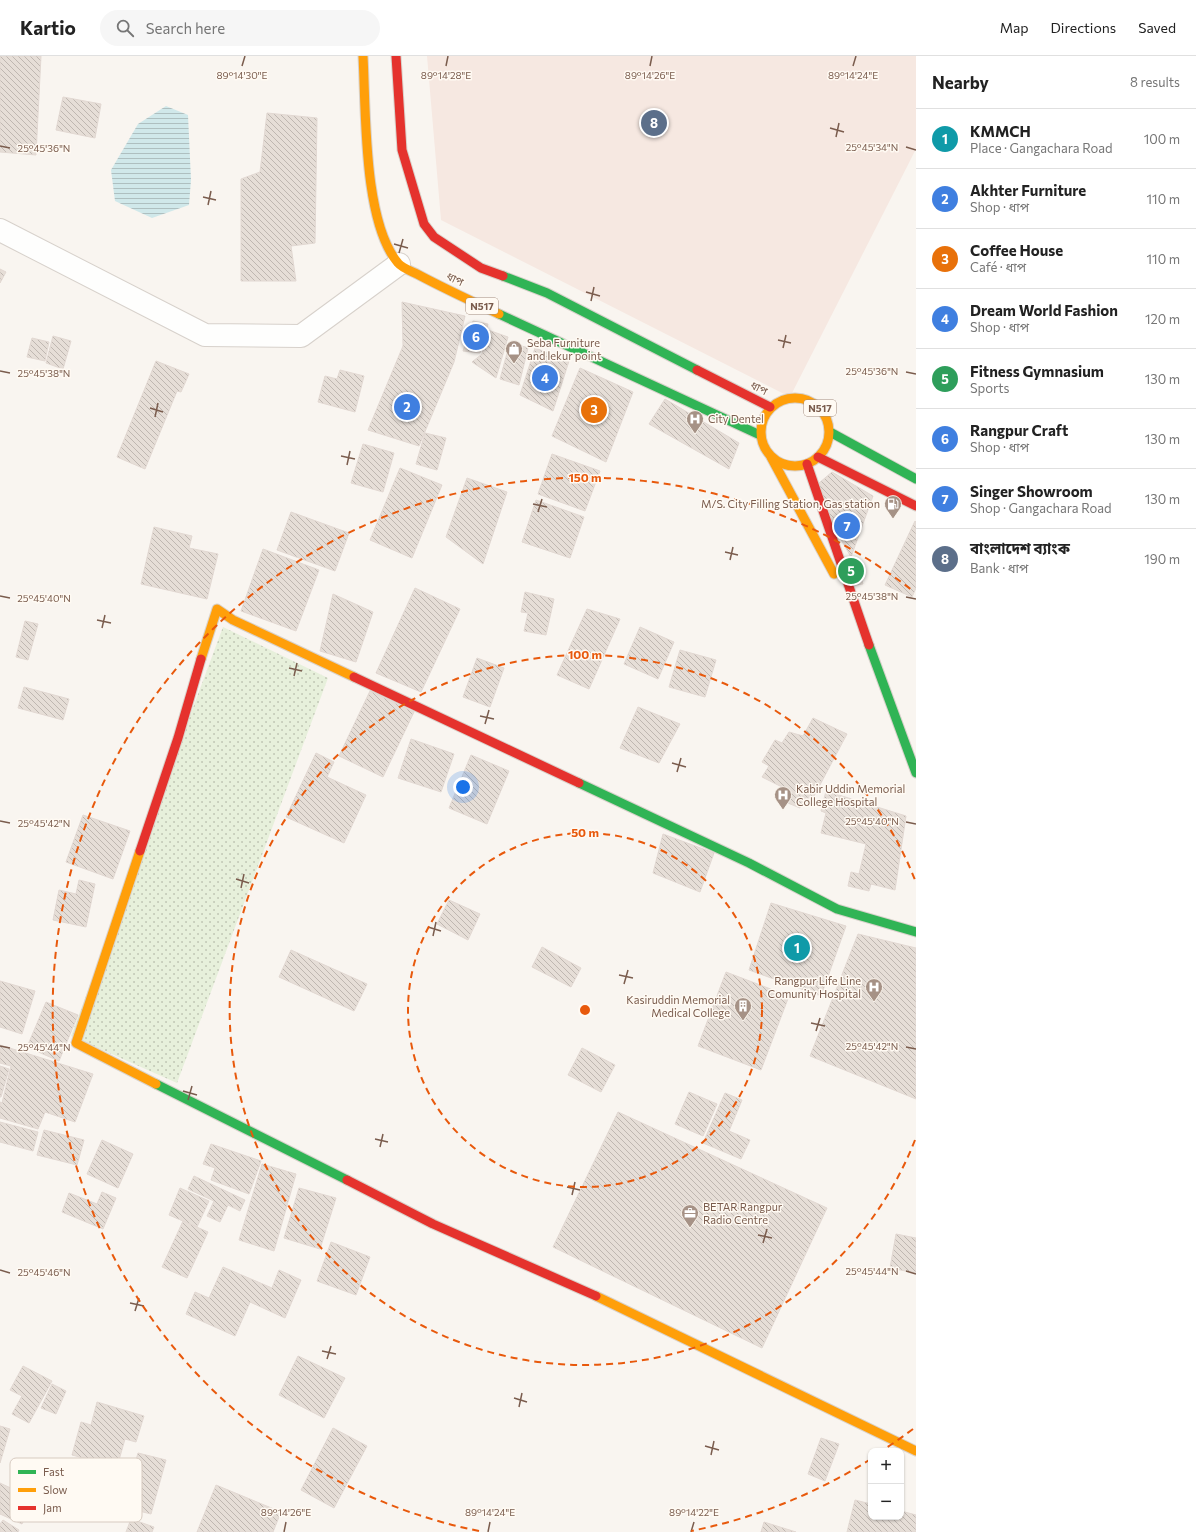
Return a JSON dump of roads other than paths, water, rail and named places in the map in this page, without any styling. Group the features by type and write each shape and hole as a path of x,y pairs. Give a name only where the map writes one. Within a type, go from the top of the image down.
{"main road":[{"name":"ধাপ","path":"363,56 368,153 375,212 386,243 399,264 443,288 760,435 764,415 770,407 782,399 795,397 808,400 820,408 827,419 830,432"},
{"name":"ধাপ","path":"396,56 402,150 424,224 434,237 481,268 547,293 770,407"},
{"name":"N517","path":"807,464 818,457 824,450 828,442 830,432 916,479"},
{"path":"760,435 763,447 771,457 864,630"},
{"path":"771,457 782,464 795,466 807,464 864,630 916,772"},
{"path":"818,457 916,506"},
{"path":"916,932 837,909 749,863 247,627 217,609 198,667 178,738 76,1043 433,1224 596,1296 916,1451"}],"street":[{"path":"0,230 205,335 301,336 399,264"}],"water":[{"path":"166,106 188,115 191,180 189,205 152,218 115,201 111,170 138,124"}],"place":[{"name":"বাংলাদেশ ব্যাংক","path":"654,123"},
{"name":"Rangpur Craft","path":"476,337"},
{"name":"Seba Furniture and lekur point","path":"514,364"},
{"name":"Dream World Fashion","path":"545,378"},
{"name":"Akhter Furniture","path":"407,407"},
{"name":"Coffee House","path":"594,410"},
{"name":"City Dentel","path":"695,434"},
{"name":"M/S. City Filling Station, Gas station","path":"893,519"},
{"name":"Singer Showroom","path":"847,526"},
{"name":"Fitness Gymnasium","path":"851,571"},
{"name":"Kabir Uddin Memorial College Hospital","path":"783,810"},
{"name":"KMMCH","path":"797,948"},
{"name":"Rangpur Life Line Comunity Hospital","path":"874,1002"},
{"name":"Kasiruddin Memorial Medical College","path":"743,1021"},
{"name":"BETAR Rangpur Radio Centre","path":"690,1228"}]}
